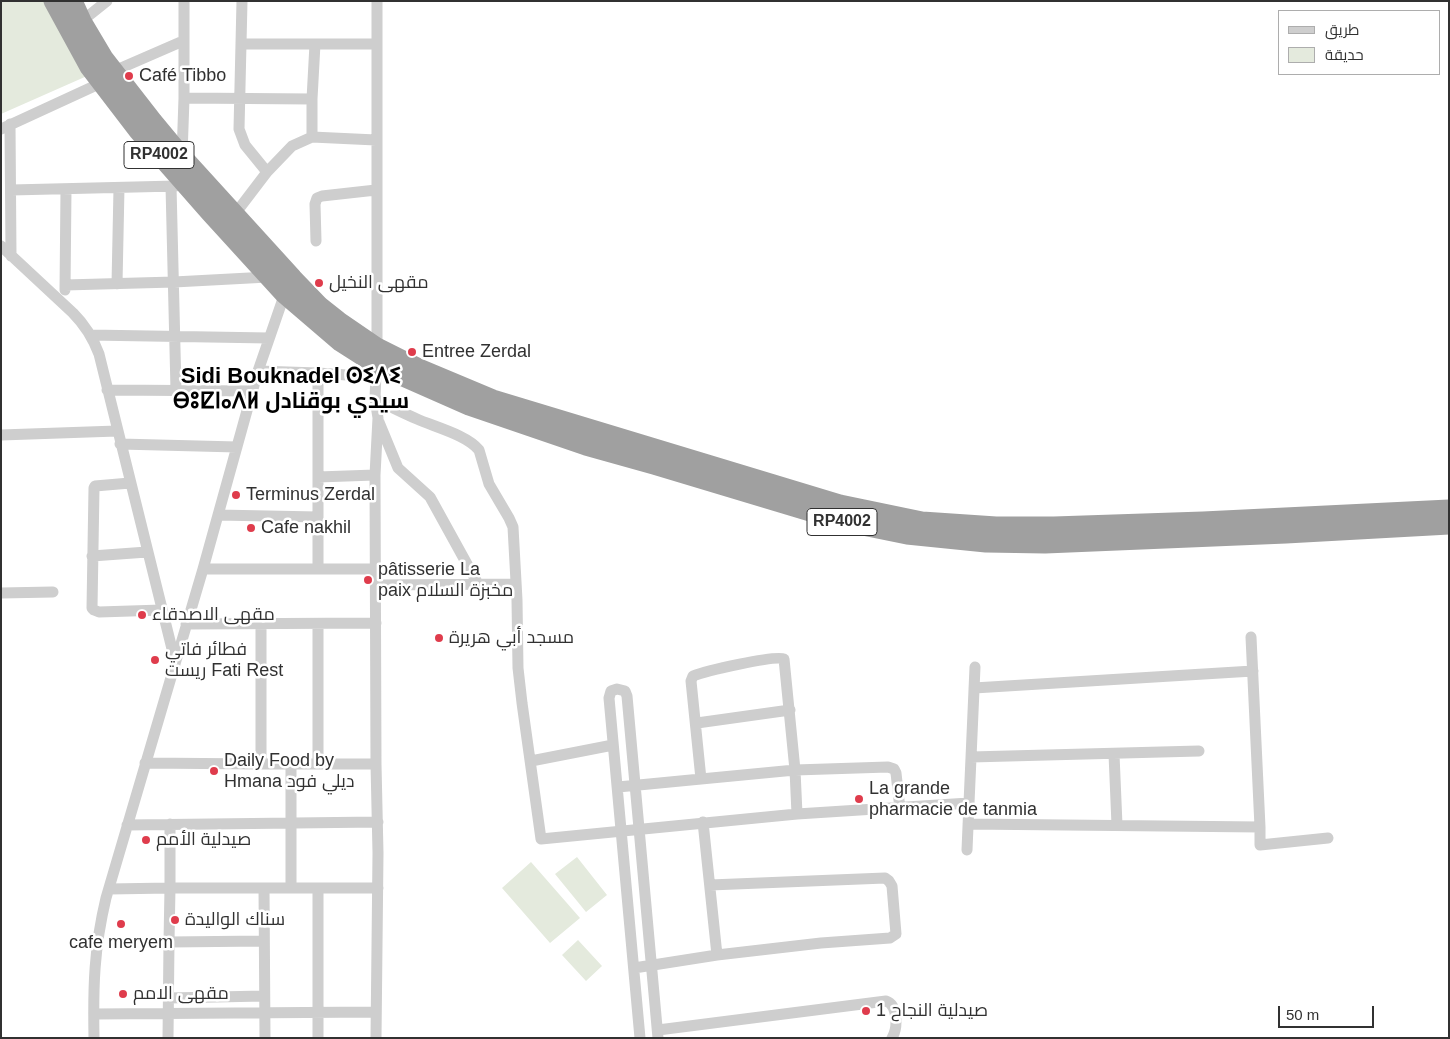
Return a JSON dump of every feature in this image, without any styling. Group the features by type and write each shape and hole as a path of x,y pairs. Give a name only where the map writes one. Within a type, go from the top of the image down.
{"highway":[{"name":"RP4002","path":"53,1 80,52 107,77 235,214 288,286 340,342 375,371 468,406 586,446 843,522 907,535 986,543 1045,544 1449,525"},
{"name":"RP4002","path":"73,1 107,77 138,131 178,186 268,277 288,286 320,306 377,346 419,368 493,399 840,504 922,521 996,526 1084,526 1449,509"}],"street":[{"path":"82,21 107,1"},
{"path":"182,156 184,1"},
{"path":"242,1 239,134 266,172"},
{"path":"376,1038 378,888 375,475 378,418 375,399 377,346 377,1"},
{"path":"11,256 10,190 6,126 183,41"},
{"path":"241,44 377,44"},
{"path":"312,137 312,99 316,44"},
{"path":"184,98 240,100 312,99"},
{"path":"235,214 266,172 292,146 312,137 376,140"},
{"path":"10,190 178,186 174,282 176,390"},
{"path":"116,284 119,188"},
{"path":"65,305 66,190"},
{"path":"316,241 315,204 317,198 376,190"},
{"path":"1,246 84,324 99,354 175,661"},
{"path":"65,285 268,277"},
{"path":"94,1038 96,947 109,889 203,569 258,371 288,286"},
{"path":"90,334 269,338"},
{"path":"258,371 318,373 375,371"},
{"path":"318,373 318,569"},
{"path":"107,390 253,391"},
{"path":"375,399 467,440 479,450 489,484 510,518 513,527 518,668 542,839 797,814 969,803"},
{"path":"378,418 398,468 430,497 478,584"},
{"path":"1,435 117,432"},
{"path":"120,444 237,447"},
{"path":"318,477 375,475"},
{"path":"130,483 102,484 94,488 91,604 94,610 99,612 162,610"},
{"path":"218,515 318,517"},
{"path":"92,556 147,552"},
{"path":"203,569 376,568"},
{"path":"376,585 516,584"},
{"path":"1,593 53,592"},
{"path":"186,624 376,623"},
{"path":"261,624 261,764"},
{"path":"318,624 318,764"},
{"path":"1251,637 1260,845 1328,838"},
{"path":"702,779 691,681 693,676 779,657 784,659 785,662 797,814"},
{"path":"967,850 975,667"},
{"path":"974,688 1253,671"},
{"path":"640,1038 609,696 614,690 620,689 625,691 627,696 658,1034 886,1001 890,1002 894,1008 896,1028 892,1038"},
{"path":"697,723 790,710"},
{"path":"530,761 613,745"},
{"path":"971,757 1199,751"},
{"path":"1114,754 1117,825"},
{"path":"145,763 376,764"},
{"path":"291,764 291,887"},
{"path":"618,787 795,770 892,768 896,773 899,787 900,808"},
{"path":"127,825 378,822"},
{"path":"703,822 717,955"},
{"path":"168,1038 170,824"},
{"path":"968,824 1260,827"},
{"path":"634,968 820,942 890,938 896,934 892,886 885,878 710,885"},
{"path":"264,888 265,1038"},
{"path":"318,888 318,1038"},
{"path":"109,889 378,888"},
{"path":"169,942 264,941"},
{"path":"168,998 264,996"},
{"path":"94,1014 376,1012"}],"green space":[{"path":"1,1 50,1 87,76 1,114"},
{"path":"577,857 607,895 586,912 555,874"},
{"path":"531,862 580,918 550,943 502,888"},
{"path":"578,940 602,966 586,981 562,955"}],"place":[{"name":"Café Tibbo","path":"129,76"},
{"name":"مقهى النخيل","path":"319,283"},
{"name":"Entree Zerdal","path":"412,352"},
{"name":"Terminus Zerdal","path":"236,495"},
{"name":"Cafe nakhil","path":"251,528"},
{"name":"pâtisserie La paix مخبزة السلام","path":"368,580"},
{"name":"مقهى الاصدقاء","path":"142,615"},
{"name":"مسجد أبي هريرة","path":"439,638"},
{"name":"فطائر فاتي ريست Fati Rest","path":"155,660"},
{"name":"Daily Food by Hmana ديلي فود","path":"214,771"},
{"name":"La grande pharmacie de tanmia","path":"859,799"},
{"name":"صيدلية الأمم","path":"146,840"},
{"name":"سناك الواليدة","path":"175,920"},
{"name":"cafe meryem","path":"121,924"},
{"name":"مقهى الامم","path":"123,994"},
{"name":"صيدلية النجاح 1","path":"866,1011"}],"district":[{"name":"Sidi Bouknadel ⵙⵉⴷⵉ ⴱⵓⵇⵏⴰⴷⵍ سيدي بوقنادل","path":"291,390"}]}
